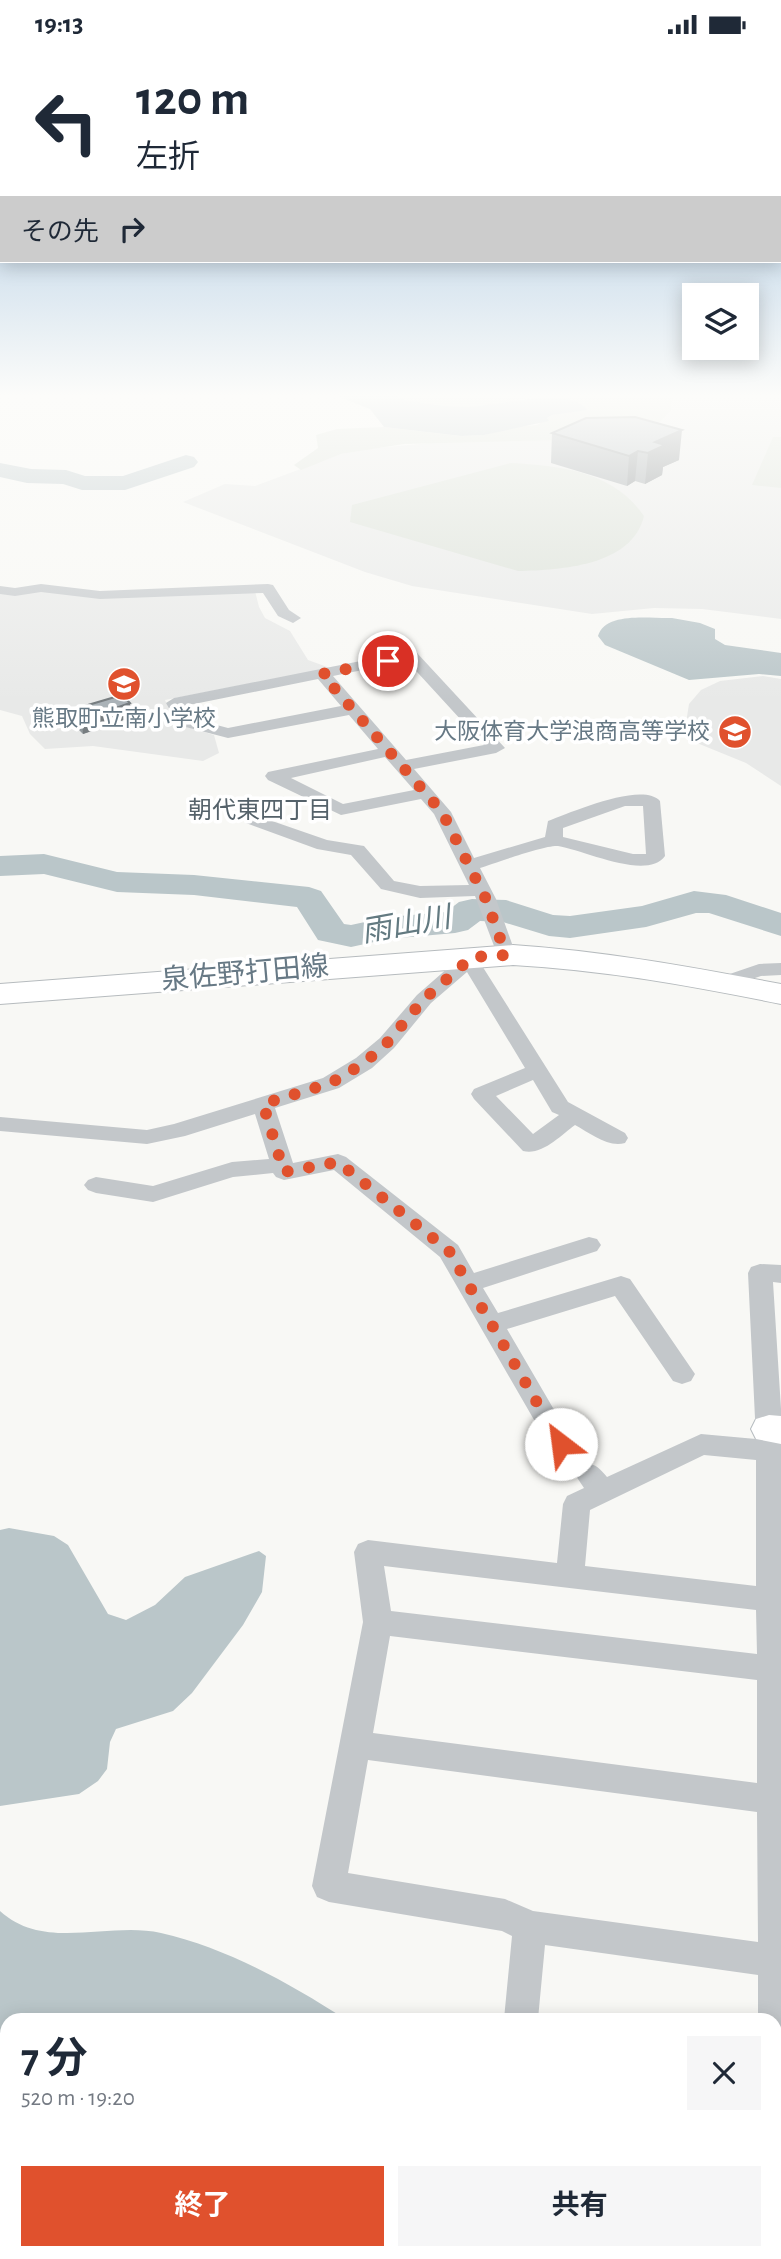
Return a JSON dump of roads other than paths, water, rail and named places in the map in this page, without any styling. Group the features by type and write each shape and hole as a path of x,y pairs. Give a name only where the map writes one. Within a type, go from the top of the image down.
{"main road":[{"name":"泉佐野打田線","path":"0,994 471,958 501,940 583,959 722,982 781,995"}],"street":[{"path":"0,590 15,593 41,588 100,595 268,589 283,613 293,618"},
{"path":"353,709 228,733 184,721 173,703 411,656 496,748 404,766"},
{"path":"322,674 442,812 484,894 501,940"},
{"path":"390,751 274,776 341,810 426,793"},
{"path":"470,866 554,840 633,860 650,860 656,856 651,801 623,801 554,825 554,840"},
{"path":"252,819 324,845 357,850 388,885 420,892 484,894"},
{"path":"0,1124 147,1137 177,1131 331,1083 364,1063 387,1043 424,999 471,958 560,1107 617,1138"},
{"path":"722,982 760,969 781,969"},
{"path":"538,1070 482,1094 531,1146 574,1115"},
{"path":"263,1104 284,1172 338,1162 449,1251 561,1444"},
{"path":"96,1185 153,1194 232,1170 282,1165"},
{"path":"468,1284 589,1245"},
{"path":"775,2013 777,1854 773,1800 771,1669 772,1316 760,1273 781,1274"},
{"path":"492,1324 621,1285 682,1374"},
{"path":"570,1576 577,1504 595,1482 701,1444 773,1437"},
{"path":"771,1600 368,1552 378,1622 329,1886 505,1915 530,1927 775,1961"},
{"path":"378,1622 771,1669"},
{"path":"354,1744 773,1800"},
{"path":"522,2013 530,1927"}],"waterway":[{"name":"雨山川","path":"0,866 44,864 117,882 194,885 309,898 331,932 351,936 388,928 455,922 472,910 506,911 549,925 570,927 646,916 694,902 713,903 781,925"}],"place":[{"name":"熊取町立南小学校","path":"124,684"},
{"name":"大阪体育大学浪商高等学校","path":"735,732"}],"district":[{"name":"朝代東四丁目","path":"260,811"}]}
